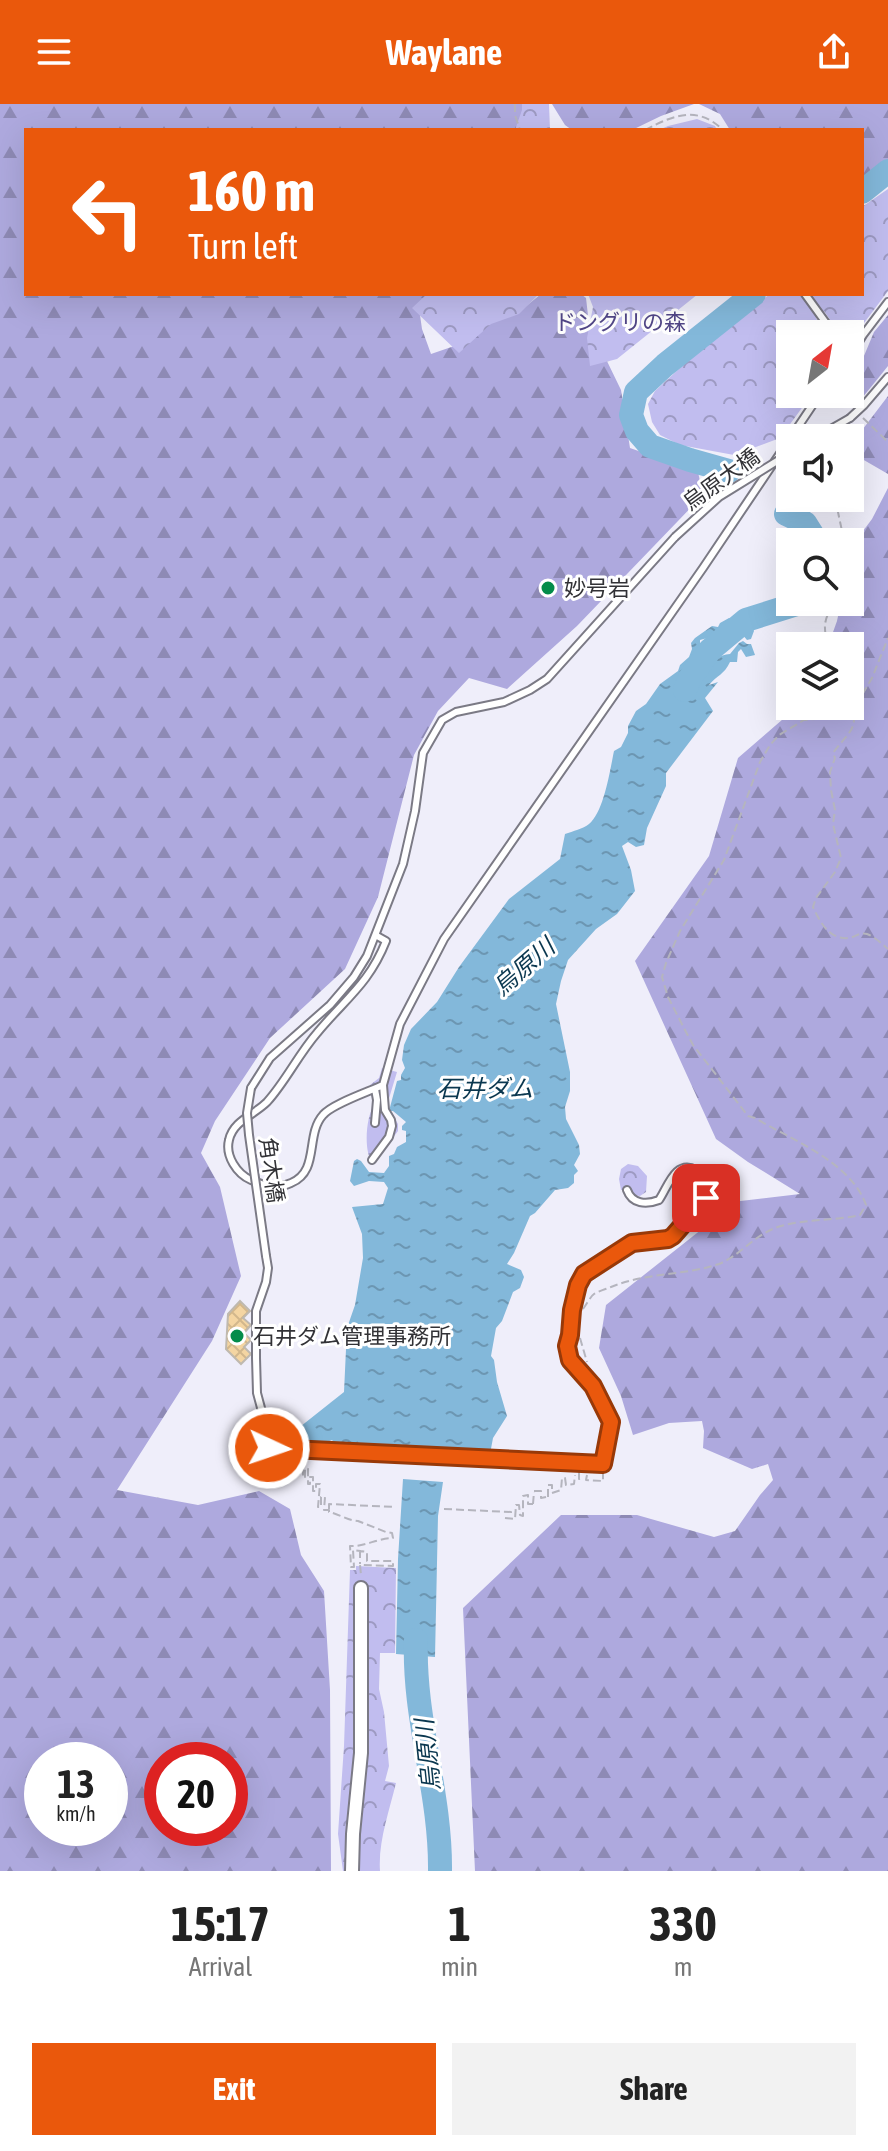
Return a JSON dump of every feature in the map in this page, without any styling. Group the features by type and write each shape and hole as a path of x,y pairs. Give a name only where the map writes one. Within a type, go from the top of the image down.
{"street":[{"path":"352,1871 361,1753 361,1588"}],"lane":[{"path":"806,296 822,320"},
{"path":"864,334 888,302"},
{"path":"840,424 857,412 888,377"},
{"path":"372,1160 389,1137 392,1126 385,1110 383,1085 400,1024 444,939 811,408"},
{"name":"烏原大橋","path":"377,936 403,864 415,811 423,753 442,720 456,712 504,702 547,679 675,537 719,497 776,462"},
{"path":"377,936 386,941 364,982 308,1045 264,1105 237,1125 229,1139 228,1155 244,1177 268,1188 294,1182 302,1178 308,1168 315,1128 328,1109 383,1085"},
{"name":"角木橋","path":"269,1448 257,1393 256,1311 266,1282 266,1256 247,1113 251,1088 270,1058 330,1005 354,977 377,936"},
{"path":"375,1089 375,1123"},
{"path":"269,1448 603,1464 611,1422 593,1386 570,1360 567,1346 581,1278 632,1243 673,1236 703,1202 708,1185 700,1171 691,1167 673,1175 659,1200 642,1203 633,1200 627,1190"}],"path":[{"path":"515,104 519,128"},
{"path":"650,128 678,116 699,114 721,128"},
{"path":"857,412 888,442"},
{"path":"864,692 888,638"},
{"path":"580,1317 594,1294 627,1280 697,1270 717,1264 775,1228 860,1215 866,1205 862,1193 826,1157 748,1116 693,1045 668,997 662,977 673,944 724,860 760,762 779,735 804,720"},
{"path":"854,720 855,725 833,753 835,758 830,772 835,810 833,824 841,858 813,907 821,924 832,935 848,938 862,933 871,935 888,949"},
{"path":"580,1337 593,1386"},
{"path":"269,1448 268,1465 290,1468 291,1460 295,1461 294,1475 299,1475 299,1461 303,1461 303,1477 305,1468 308,1469 308,1484 310,1477 313,1477 313,1491 316,1491 316,1484 320,1484 318,1507 321,1507 321,1497 325,1497 324,1510 392,1533 393,1538 350,1546 351,1567 354,1567 353,1550 367,1552 367,1561 393,1561 393,1566 360,1565"},
{"path":"505,1518 515,1519 516,1505 519,1505 520,1515 523,1516 523,1496 528,1495 528,1504 533,1504 534,1491 541,1491 541,1498 548,1497 548,1485 552,1485 552,1493 561,1490 562,1478 565,1478 566,1485 574,1484 575,1472 580,1472 579,1479 584,1473 586,1480 601,1481"},
{"path":"329,1497 329,1510"},
{"path":"329,1504 395,1507"},
{"path":"510,1505 511,1519"},
{"path":"444,1509 511,1512"},
{"path":"360,1550 361,1588"}],"green space":[{"path":"0,104 524,104 519,128 24,128 24,296 431,296 419,308 431,354 463,343 488,319 525,307 539,296 584,296 589,324 621,390 630,448 698,472 703,495 577,626 507,689 469,678 438,711 414,755 378,897 345,969 270,1038 215,1121 201,1153 220,1187 241,1276 212,1341 117,1490 198,1505 259,1491 290,1509 301,1555 324,1591 330,1690 331,1871 0,1871"},
{"path":"522,104 549,104 550,128 516,128"},
{"path":"552,104 694,104 636,128 569,128"},
{"path":"699,104 888,104 888,162 864,182 864,128 729,128 720,114"},
{"path":"697,119 716,128 664,128"},
{"path":"888,189 888,291 864,323 864,320 830,320 824,311 817,320 776,320 776,408 802,408 790,424 776,424 776,439 734,455 680,445 660,435 652,422 648,404 655,391 720,331 767,296 864,296 864,206"},
{"name":"ドングリの森","path":"425,296 537,296 519,314 491,324 459,353 412,308"},
{"name":"ドングリの森","path":"589,296 696,296 617,359 590,366 587,338 593,307"},
{"path":"888,315 888,366 864,396 864,356 874,332"},
{"path":"888,396 888,474 864,460 864,428"},
{"path":"888,488 888,1871 475,1871 463,1608 561,1515 637,1515 714,1537 735,1531 773,1480 768,1464 752,1469 703,1448 702,1421 669,1423 633,1435 621,1396 599,1348 606,1305 732,1202 800,1194 716,1139 635,961 709,856 738,758 782,720 864,720 864,632 833,632 838,616 864,616 864,530"},
{"path":"382,1068 397,1072 387,1105 398,1124 398,1131 373,1164 367,1143 369,1118 374,1105 370,1085 379,1078"},
{"path":"628,1164 638,1166 647,1176 646,1192 640,1196 633,1195 630,1190 621,1190 621,1169"},
{"path":"356,1566 396,1568 395,1653 380,1653 379,1689 389,1766 385,1781 396,1783 382,1838 380,1871 343,1871 338,1834 350,1570 356,1570"}],"water":[{"name":"石井ダム","path":"735,617 740,620 742,617 743,627 752,625 754,631 751,639 747,640 741,633 739,639 734,640 734,626 720,629 715,636 700,640 700,643 727,638 715,657 700,654 703,668 719,657 730,654 743,641 751,644 755,655 746,657 741,649 737,662 730,662 709,685 718,682 705,698 713,711 666,773 666,786 647,828 644,845 636,847 628,842 622,846 635,891 617,914 596,929 568,960 561,981 556,1004 570,1072 566,1119 579,1145 580,1154 574,1165 578,1171 574,1175 574,1183 568,1188 555,1190 530,1216 507,1264 521,1270 524,1277 520,1288 513,1292 502,1321 496,1328 491,1356 507,1416 493,1438 490,1454 485,1450 483,1453 459,1451 456,1447 453,1451 427,1451 426,1447 423,1450 397,1449 395,1445 393,1449 367,1448 365,1444 363,1447 337,1446 332,1440 325,1446 290,1444 291,1434 344,1392 347,1328 355,1305 363,1258 362,1234 352,1207 383,1204 388,1188 384,1182 369,1181 354,1186 350,1181 354,1161 361,1161 369,1172 384,1173 389,1166 389,1156 406,1142 406,1131 402,1130 402,1126 406,1122 389,1111 397,1081 401,1080 405,1068 402,1060 404,1045 411,1029 437,1002 509,899 560,859 565,834 584,827 594,818 606,790 614,751 621,747 636,711 646,704 660,684 678,671 689,657 695,638 712,626 718,627 720,623 729,618 734,620"},
{"path":"403,1479 443,1482 438,1516 435,1657 396,1654"}],"building":[{"name":"石井ダム管理事務所","path":"240,1301 250,1311 243,1318 251,1325 244,1333 251,1340 244,1347 251,1354 241,1364 226,1349 228,1314"}],"waterway":[{"name":"烏原川","path":"864,190 888,171"},
{"name":"烏原川","path":"729,471 650,446 637,431 631,415 636,392 751,296"},
{"name":"烏原川","path":"786,514 805,523 808,528"},
{"name":"烏原川","path":"685,690 710,650 746,620 776,611"},
{"name":"烏原川","path":"416,1640 419,1698 436,1813 440,1871"}],"place":[{"name":"妙号岩","path":"548,588"},
{"name":"石井ダム管理事務所","path":"237,1336"}],"route":[{"path":"269,1448 603,1464 611,1422 593,1386 570,1360 567,1346 578,1285 584,1274 632,1243 673,1236 706,1198"}]}
